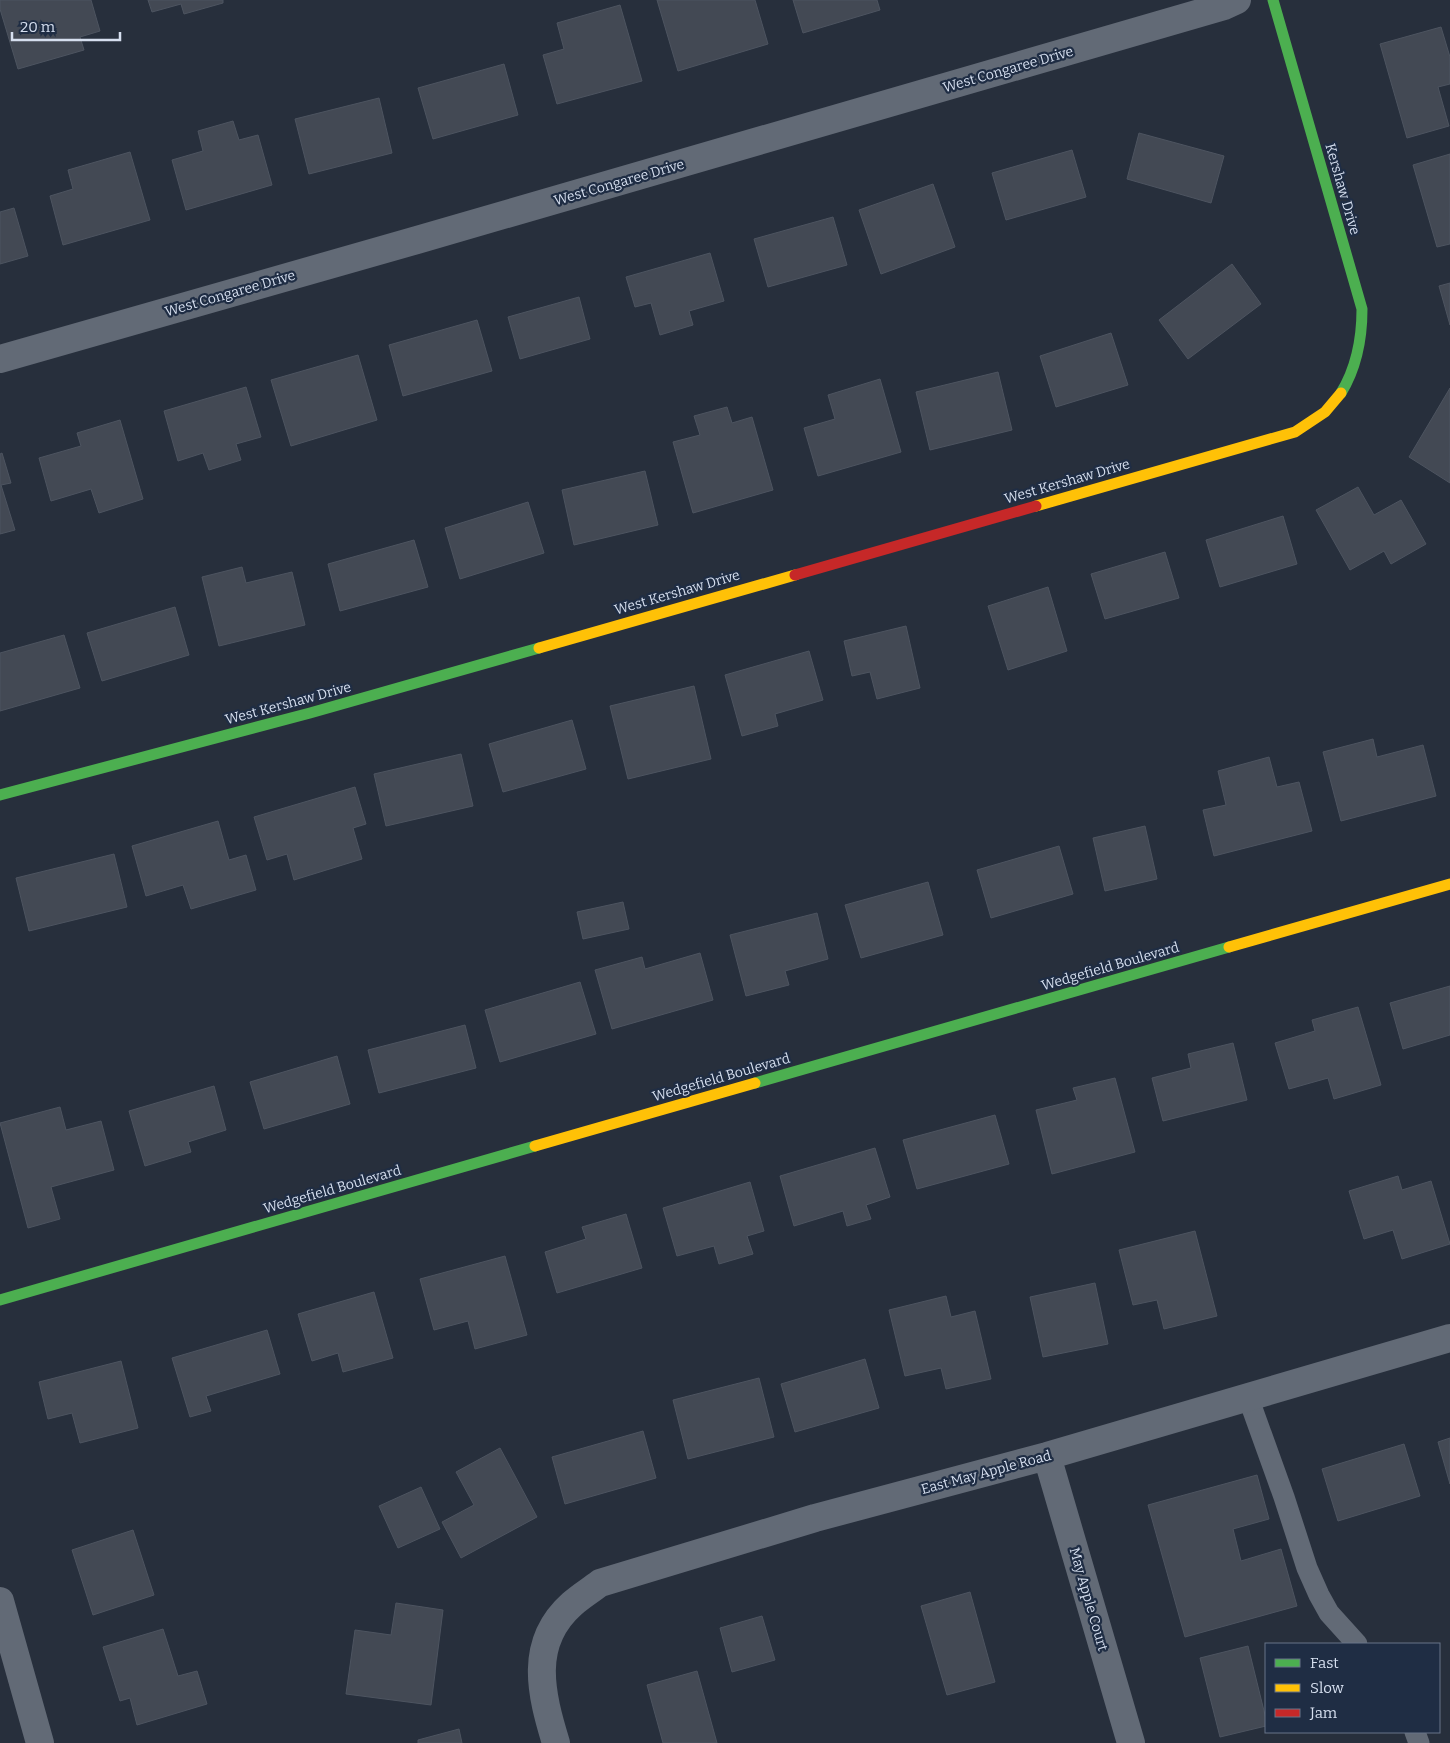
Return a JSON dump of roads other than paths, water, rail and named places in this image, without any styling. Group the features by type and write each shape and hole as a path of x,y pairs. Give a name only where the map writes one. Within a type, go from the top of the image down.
{"street":[{"name":"West Congaree Drive","path":"0,359 911,97 1224,6 1237,0"},
{"name":"Kershaw Drive","path":"1273,0 1362,309 1362,333 1359,353 1346,386"},
{"name":"West Kershaw Drive","path":"0,795 310,713 1295,432 1332,404 1346,386"},
{"name":"Wedgefield Boulevard","path":"0,1300 1450,884"},
{"name":"East May Apple Road","path":"556,1743 544,1705 541,1670 546,1643 557,1621 572,1604 600,1584 815,1518 1048,1456 1450,1338"},
{"name":"May Apple Court","path":"1048,1456 1131,1743"},
{"path":"0,1602 40,1743"}],"lane":[{"path":"1248,1397 1284,1496 1307,1568 1329,1613 1356,1643"}]}
